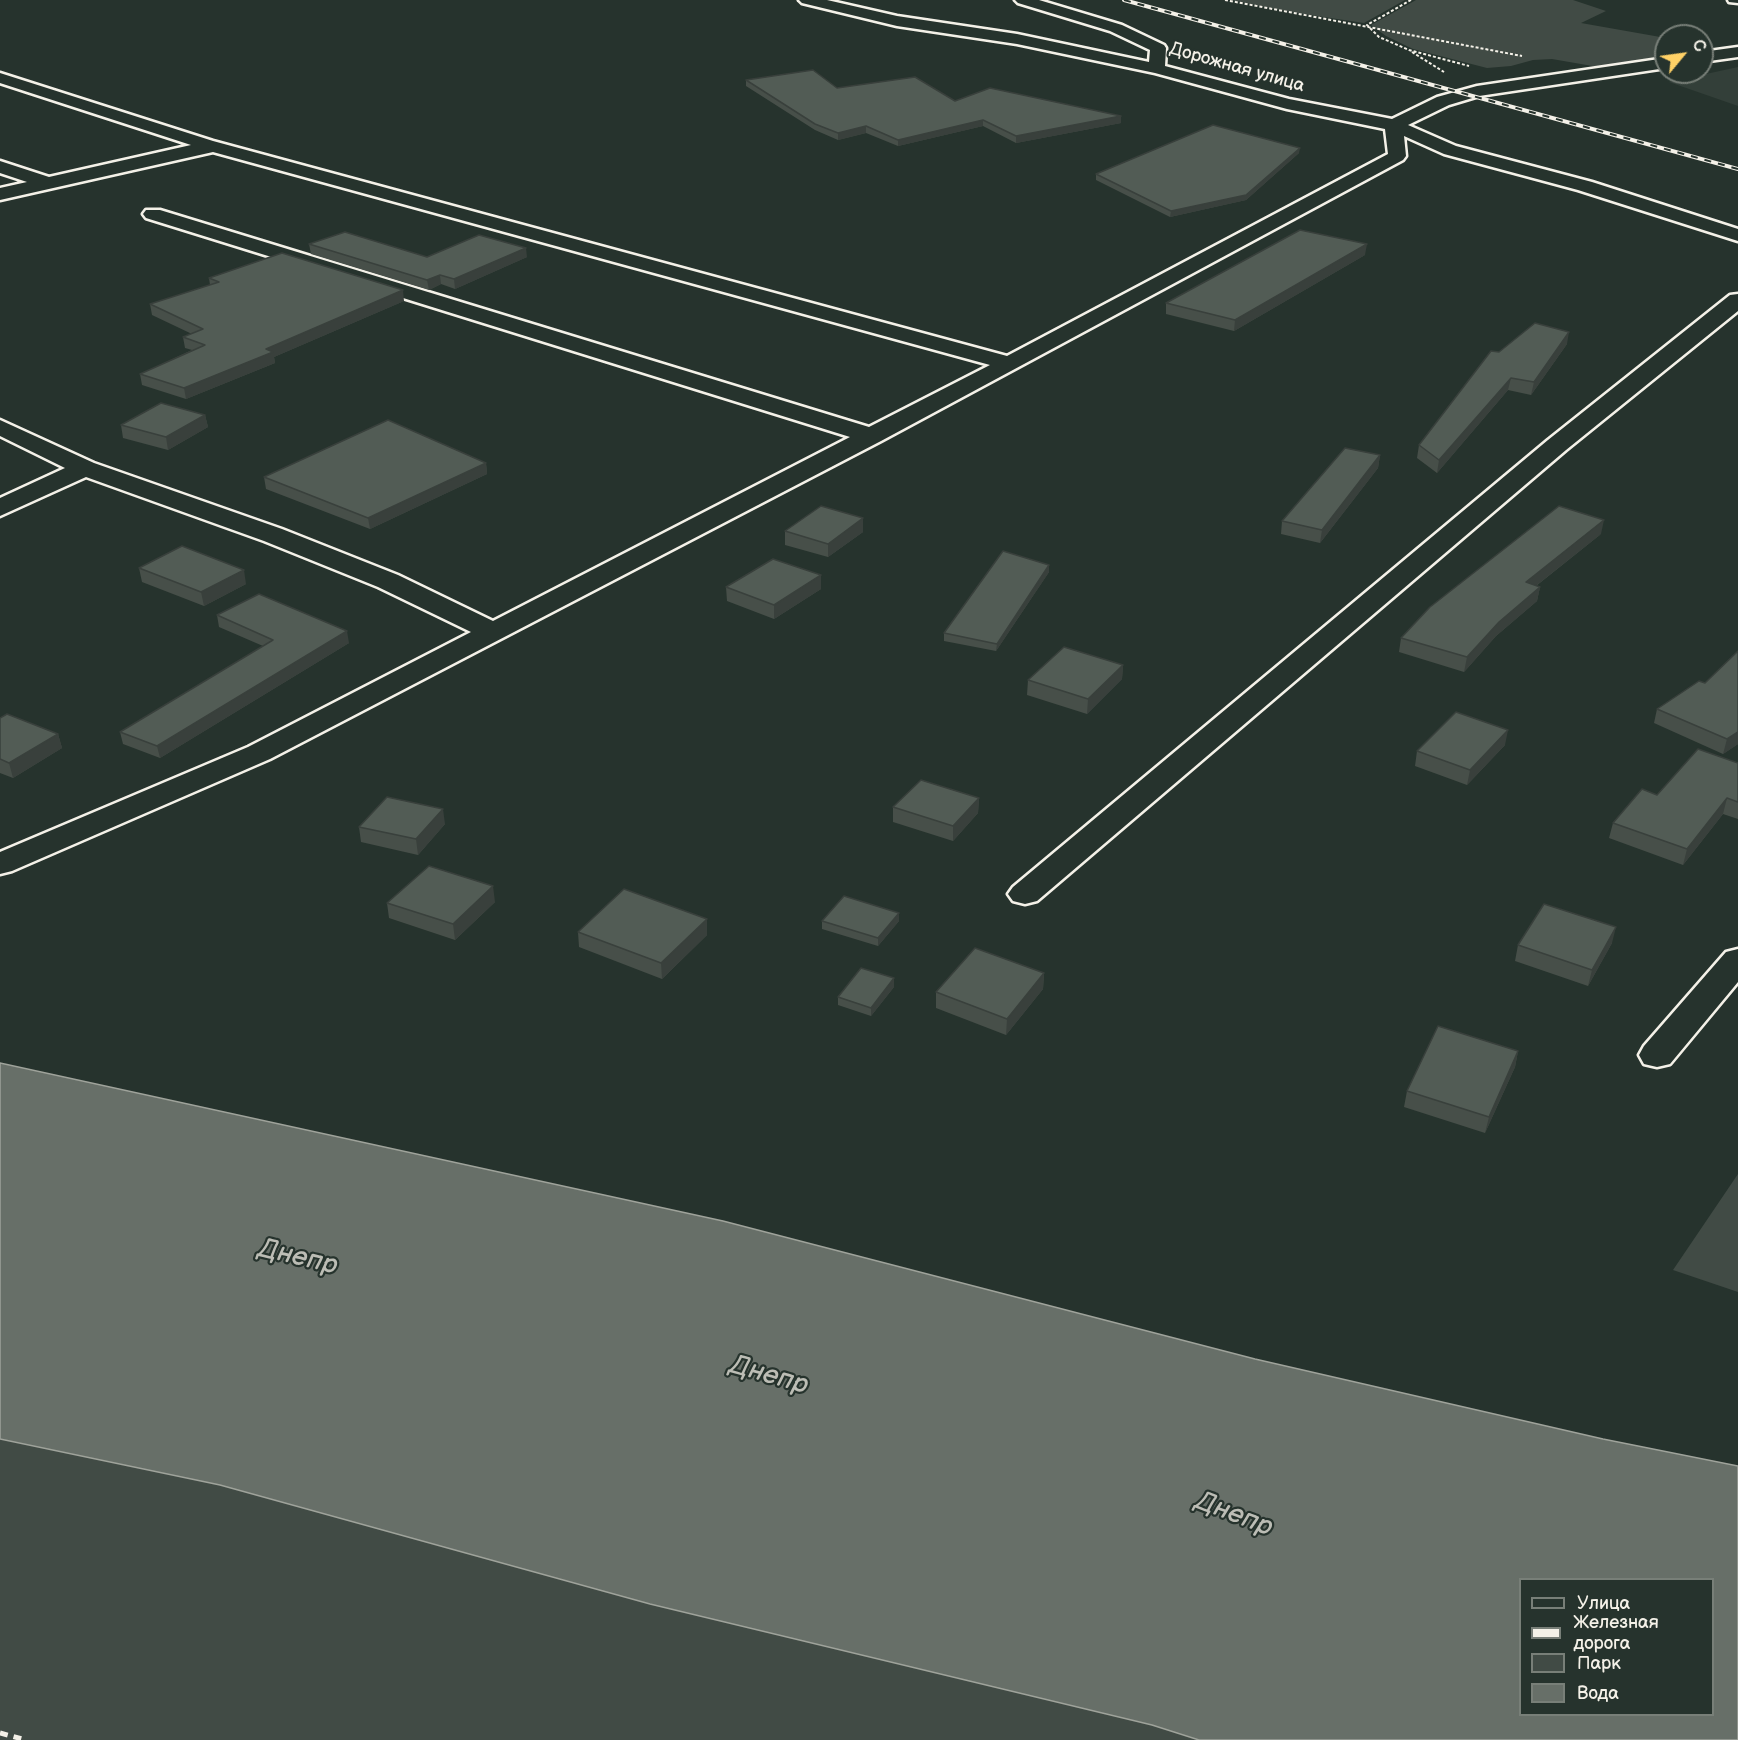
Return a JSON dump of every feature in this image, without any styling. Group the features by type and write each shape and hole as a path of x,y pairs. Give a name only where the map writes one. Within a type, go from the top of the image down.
{"street":[{"path":"807,0 897,21 1017,39 1157,69"},
{"name":"Дорожная улица","path":"1023,0 1116,28 1158,48 1157,69 1287,104 1394,126 1450,150 1585,186 1738,235"},
{"path":"1714,55 1738,52"},
{"path":"0,864 259,753 1010,364 1397,156 1394,126 1443,101 1477,91 1654,65"},
{"path":"0,78 213,146 1010,364"},
{"path":"0,194 213,146"},
{"path":"0,166 48,183"},
{"path":"153,214 872,436"},
{"path":"1025,894 1557,445 1738,300"},
{"path":"0,427 85,468 388,581 494,632"},
{"path":"0,508 85,468"},
{"path":"1657,1055 1738,960"}],"lane":[{"path":"1732,0 1738,1"}],"path":[{"path":"1225,0 1532,58"},
{"path":"1367,25 1411,0"},
{"path":"1367,25 1379,37 1409,50 1473,67"},
{"path":"0,1733 26,1740"}],"shaded area":[{"path":"1738,67 1738,106 1675,84 1714,84 1714,72"}],"green space":[{"path":"1231,0 1405,0 1364,23"},
{"path":"1416,0 1573,0 1606,11 1581,23 1654,36 1654,61 1604,68 1552,59 1487,68 1413,49 1386,36 1371,25"},
{"path":"1738,1174 1738,1292 1673,1270"},
{"path":"0,1439 220,1485 650,1604 1152,1725 1199,1740 0,1740"}],"water":[{"name":"Днепр","path":"0,1063 723,1221 1255,1359 1603,1439 1738,1466 1738,1740 1199,1740 1152,1725 650,1604 220,1485 0,1439"}],"building":[{"path":"813,70 837,88 915,77 955,101 990,88 1121,116 1016,136 983,120 898,140 866,126 838,133 815,124 746,80"},
{"path":"1213,125 1300,148 1246,195 1171,211 1096,174"},
{"path":"1300,230 1367,244 1235,320 1166,303"},
{"path":"345,232 427,257 479,235 526,248 454,279 440,275 427,280 309,244"},
{"path":"282,253 403,290 266,349 273,352 184,388 140,374 205,345 183,337 203,329 150,304 219,282 209,278"},
{"path":"1535,323 1569,332 1534,382 1511,378 1439,460 1419,445 1491,351 1499,352"},
{"path":"161,403 205,415 166,437 121,425"},
{"path":"388,420 486,463 368,518 264,477"},
{"path":"1345,448 1380,455 1322,530 1282,521"},
{"path":"821,506 863,518 828,544 785,531"},
{"path":"1559,506 1604,520 1526,582 1540,587 1499,622 1467,657 1401,638 1430,607"},
{"path":"182,546 244,570 201,592 139,568"},
{"path":"1003,551 1049,565 997,644 944,633"},
{"path":"773,559 821,575 774,605 726,587"},
{"path":"259,594 347,631 157,746 120,732 273,640 217,615"},
{"path":"1064,647 1123,665 1088,699 1028,680"},
{"path":"1738,651 1738,732 1727,739 1657,709 1699,681 1705,683"},
{"path":"1456,712 1508,730 1470,770 1417,751"},
{"path":"7,714 58,734 9,763 0,759 0,718"},
{"path":"1698,749 1738,763 1738,802 1727,798 1687,849 1613,823 1642,789 1657,795"},
{"path":"921,780 979,798 953,826 893,807"},
{"path":"387,797 443,809 416,839 359,827"},
{"path":"429,866 493,886 453,924 387,903"},
{"path":"624,889 707,919 661,963 578,932"},
{"path":"844,896 899,913 878,938 822,921"},
{"path":"1544,904 1616,927 1592,970 1518,945"},
{"path":"975,948 1044,973 1007,1019 936,992"},
{"path":"861,968 894,978 871,1008 838,997"},
{"path":"1438,1026 1518,1051 1489,1117 1407,1091"}],"railway":[{"path":"1124,0 1738,169"}]}
